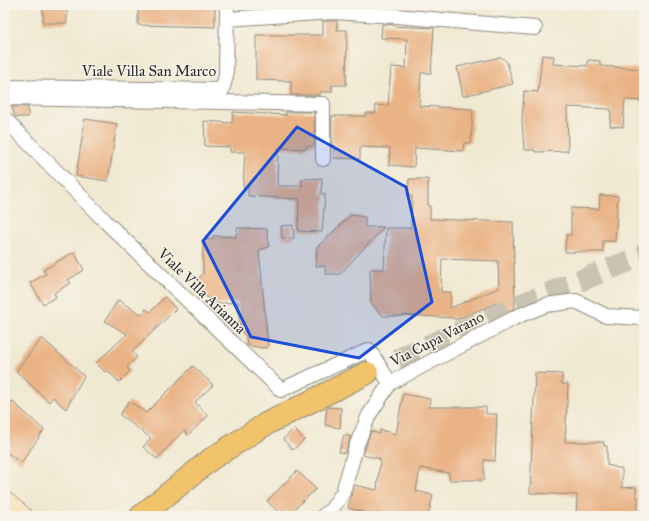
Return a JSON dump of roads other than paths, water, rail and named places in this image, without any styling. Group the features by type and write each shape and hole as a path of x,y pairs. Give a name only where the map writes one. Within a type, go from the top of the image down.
{"highway":[{"path":"143,514 211,459 266,424 367,373"}],"main road":[{"path":"5,501 23,516"}],"street":[{"name":"Viale Villa San Marco","path":"5,87 222,90 226,76 227,12 333,12 535,28"},
{"path":"5,98 323,104 323,159"},
{"name":"Viale Villa Arianna","path":"5,119 106,222 281,390 369,350 390,382"},
{"name":"Via Cupa Varano","path":"323,516 332,508 343,492 357,444 369,415 390,382 518,316 546,306 576,301 606,316 644,318"}],"tunnel":[{"path":"367,373 522,304 644,255"}]}
